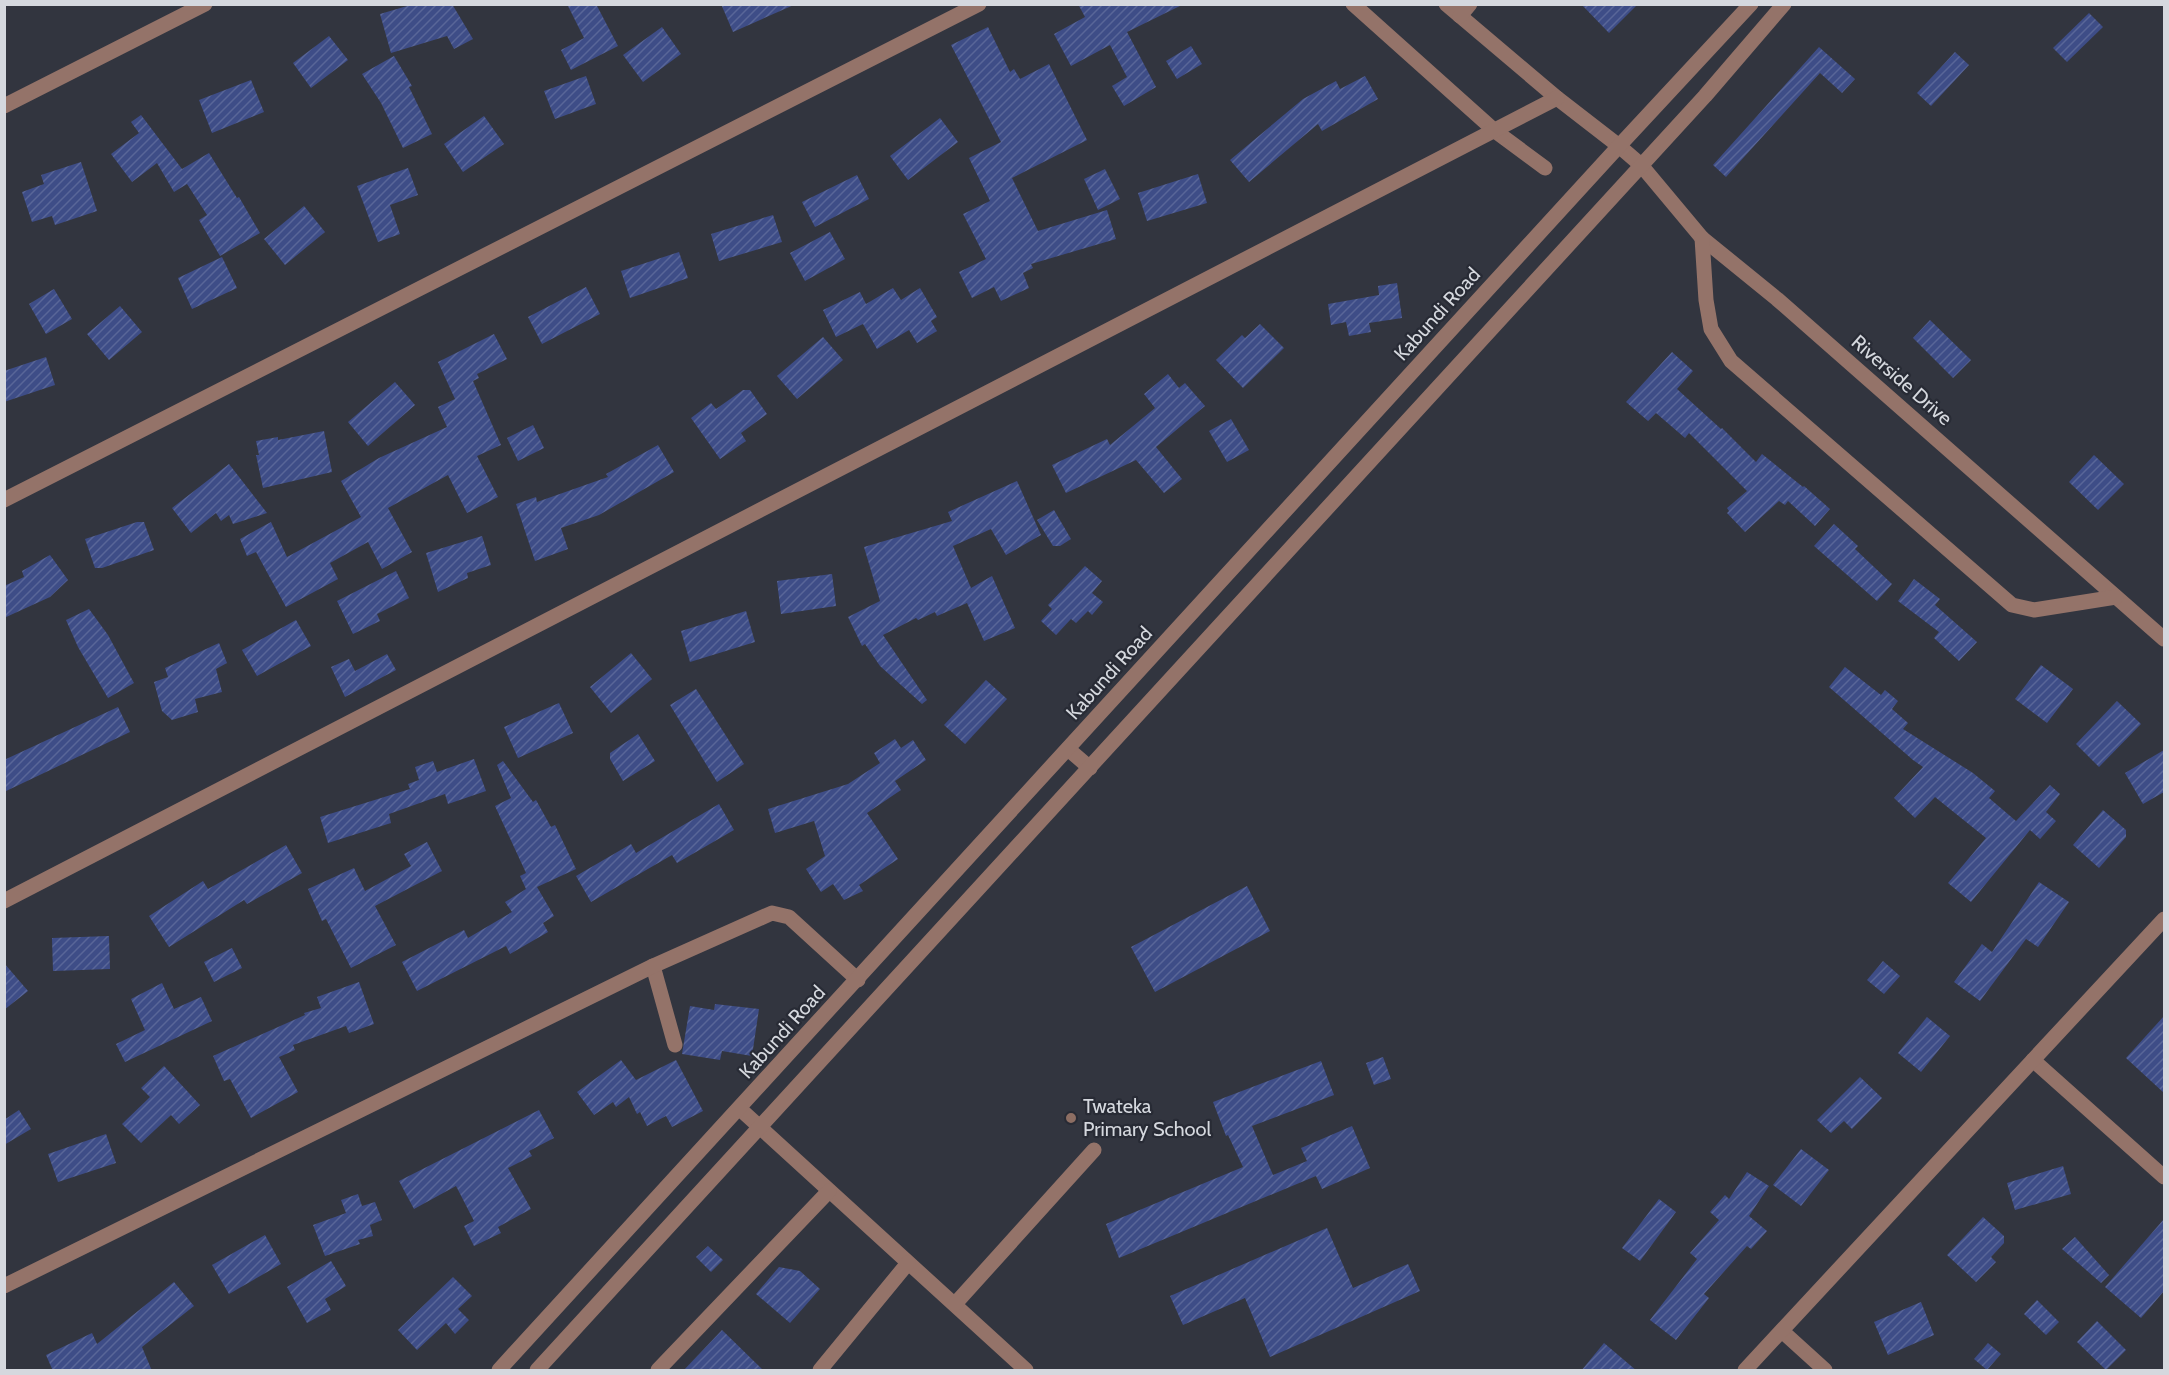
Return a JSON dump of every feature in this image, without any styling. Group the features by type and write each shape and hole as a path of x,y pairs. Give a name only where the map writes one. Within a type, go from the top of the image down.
{"street":[{"path":"4,106 205,4"},
{"path":"4,500 979,4"},
{"path":"1353,4 1495,130 1545,168"},
{"name":"Riverside Drive","path":"1446,4 1465,10 1557,98 1620,146 1641,165 1702,238 1777,299 2164,639"},
{"name":"Kabundi Road","path":"499,1371 1751,4"},
{"path":"537,1371 1705,96 1784,4"},
{"path":"4,901 1557,98"},
{"path":"1702,238 1706,300 1711,329 1731,361 2012,605 2034,610 2116,597"},
{"path":"1068,749 1090,768"},
{"path":"4,1286 653,966 772,913 789,917 858,980"},
{"path":"1745,1371 2164,919"},
{"path":"653,966 675,1045"},
{"path":"2032,1060 2164,1177"},
{"path":"740,1109 954,1304 1020,1368"},
{"path":"954,1304 1094,1150"},
{"path":"658,1371 829,1191"},
{"path":"819,1371 908,1263"},
{"path":"1782,1331 1825,1371"}],"building":[{"path":"414,4 452,4 473,39 454,49 447,36 391,53 380,14"},
{"path":"567,4 596,4 618,46 571,70 561,50 584,38"},
{"path":"721,4 796,4 733,32"},
{"path":"1078,4 1184,4 1127,32 1156,87 1124,106 1112,86 1127,77 1110,45 1071,66 1054,34 1085,17"},
{"path":"1581,4 1638,4 1609,33"},
{"path":"2089,13 2103,27 2067,62 2053,48"},
{"path":"662,27 681,54 643,82 623,55"},
{"path":"988,27 1010,72 1014,69 1020,79 1049,64 1087,140 1012,178 1038,231 1107,210 1116,239 1031,264 1033,268 1023,273 1029,288 1001,301 994,287 972,298 959,272 986,259 963,214 990,201 969,158 1001,142 951,45"},
{"path":"329,36 348,60 311,88 293,63"},
{"path":"1191,46 1202,64 1177,79 1166,61"},
{"path":"1819,47 1855,79 1842,93 1820,73 1726,177 1713,165"},
{"path":"1955,52 1969,65 1931,106 1917,93"},
{"path":"394,56 412,86 409,87 432,134 403,148 381,103 362,74"},
{"path":"586,76 596,104 555,119 544,91"},
{"path":"1365,76 1378,99 1322,131 1318,124 1249,182 1230,160 1303,99 1336,81 1340,89"},
{"path":"251,80 264,112 212,133 199,100"},
{"path":"141,115 182,169 209,153 260,233 220,256 199,220 207,215 187,184 174,192 157,163 132,182 111,154 139,133 131,122"},
{"path":"484,116 504,144 463,172 444,144"},
{"path":"940,118 958,142 908,180 890,156"},
{"path":"81,162 97,211 55,225 52,216 32,222 22,192 44,184 41,175"},
{"path":"408,168 418,195 390,205 400,234 378,242 357,186"},
{"path":"1105,169 1120,199 1098,210 1084,179"},
{"path":"1198,174 1207,203 1147,221 1138,193"},
{"path":"857,175 869,199 815,227 802,202"},
{"path":"304,206 325,232 285,265 264,239"},
{"path":"773,215 782,242 719,261 711,234"},
{"path":"830,232 845,259 805,281 790,253"},
{"path":"679,252 688,278 630,298 621,271"},
{"path":"222,257 237,288 192,309 178,278"},
{"path":"1397,283 1402,318 1369,323 1371,332 1349,336 1346,322 1331,325 1328,304 1379,295 1378,286"},
{"path":"586,287 600,314 542,344 528,317"},
{"path":"893,288 901,300 920,288 937,317 931,321 937,331 917,343 909,330 877,349 863,324 836,337 823,310 860,292 866,304"},
{"path":"54,289 72,319 46,334 29,304"},
{"path":"120,306 142,332 109,360 87,334"},
{"path":"1930,320 1971,360 1953,378 1913,338"},
{"path":"1260,324 1284,348 1243,388 1216,360 1242,335 1245,338"},
{"path":"494,334 507,359 477,374 479,378 473,381 501,445 477,456 498,497 467,513 448,475 388,508 412,552 382,569 368,542 330,563 338,579 286,607 256,552 247,556 240,539 271,522 287,557 361,517 341,481 379,458 447,427 438,407 455,399 438,362"},
{"path":"823,337 843,360 797,399 777,376"},
{"path":"1672,352 1693,371 1677,389 1722,428 1756,462 1762,454 1830,509 1815,526 1788,501 1785,505 1779,501 1745,532 1727,513 1729,511 1727,508 1747,491 1689,433 1685,438 1656,413 1648,421 1626,402"},
{"path":"46,357 55,385 4,402 4,371"},
{"path":"1168,374 1179,388 1185,383 1205,406 1156,447 1182,479 1164,493 1136,460 1066,493 1052,465 1107,439 1110,445 1155,408 1144,394"},
{"path":"395,382 415,405 368,446 348,422"},
{"path":"743,390 750,390 767,414 741,433 746,441 720,459 691,418 711,403 716,409"},
{"path":"1231,419 1249,450 1227,462 1209,431"},
{"path":"533,425 544,448 518,461 507,438"},
{"path":"324,431 332,472 263,488 256,455 259,455 256,441 278,437 278,440"},
{"path":"658,445 674,472 599,515 561,528 568,549 535,561 516,504 536,497 537,502 608,477 606,474"},
{"path":"2094,455 2124,484 2098,510 2069,482"},
{"path":"229,464 267,513 233,524 229,515 221,521 216,513 191,533 172,508"},
{"path":"1017,481 1041,535 1006,555 991,529 953,546 971,588 992,576 1015,628 984,641 967,603 937,616 935,612 918,620 916,618 883,635 927,700 922,704 880,666 865,644 862,646 848,617 880,601 864,547 952,521 948,512"},
{"path":"1054,510 1071,539 1060,546 1053,546 1037,520"},
{"path":"137,522 144,522 154,550 102,568 95,568 85,539"},
{"path":"1834,524 1858,546 1855,549 1892,584 1877,601 1814,546"},
{"path":"482,536 491,565 467,573 468,578 438,592 426,553"},
{"path":"50,555 68,580 50,597 4,618 4,586 24,577 22,571"},
{"path":"1085,566 1102,581 1092,593 1103,602 1092,615 1088,611 1076,623 1071,619 1056,635 1041,621 1052,609 1048,605"},
{"path":"396,571 409,598 377,614 380,621 353,634 337,601"},
{"path":"832,574 836,606 781,614 777,581"},
{"path":"1914,579 1940,599 1935,605 1977,642 1959,661 1934,638 1939,632 1898,601"},
{"path":"89,609 108,635 134,683 108,698 78,647 66,620"},
{"path":"746,611 755,642 690,662 681,631"},
{"path":"296,620 311,646 257,676 242,650"},
{"path":"219,643 227,663 216,669 222,692 195,699 198,712 172,720 162,711 154,682 168,677 165,668"},
{"path":"631,653 652,679 611,713 590,687"},
{"path":"387,654 396,670 345,697 331,667 349,659 355,671"},
{"path":"2041,665 2073,689 2047,723 2015,699"},
{"path":"1845,667 1881,695 1885,690 1898,701 1892,709 1908,723 1903,729 1973,773 1995,791 1989,798 2016,821 2050,785 2060,794 2046,812 2056,821 2040,839 2030,830 1971,902 1948,883 1986,838 1935,797 1915,818 1894,798 1923,767 1829,687"},
{"path":"986,680 1007,699 965,744 944,725"},
{"path":"696,689 744,764 717,782 670,705"},
{"path":"2117,701 2141,724 2099,767 2076,744"},
{"path":"559,703 573,733 518,758 504,727"},
{"path":"118,707 130,732 4,792 4,760"},
{"path":"638,734 655,761 623,781 610,759 610,753"},
{"path":"895,739 901,748 913,740 926,760 895,781 901,790 867,813 898,859 859,885 863,891 844,900 833,884 821,892 806,869 825,856 814,821 775,833 768,809 848,784 880,763 874,753"},
{"path":"2164,750 2164,792 2143,804 2125,773"},
{"path":"474,759 486,791 448,804 445,794 389,814 391,823 328,843 320,817 410,789 408,784 419,780 415,767 433,761 437,772"},
{"path":"503,761 533,802 536,800 551,827 555,825 576,869 537,887 554,916 543,923 548,932 510,954 506,946 417,991 402,962 464,930 468,938 512,912 505,902 526,889 520,876 526,873 495,806 511,798 497,765"},
{"path":"719,804 734,830 677,863 672,855 591,902 576,876 631,844 636,853"},
{"path":"2103,810 2126,830 2126,837 2099,868 2073,845"},
{"path":"427,842 442,871 375,906 396,945 351,968 326,919 322,921 308,889 354,868 365,891 411,866 404,854"},
{"path":"286,845 302,873 247,904 244,900 169,947 149,916 203,881 208,889"},
{"path":"2039,882 2069,902 2038,947 2026,939 1980,1001 1954,982 1982,944 1992,952"},
{"path":"1247,886 1270,931 1155,992 1131,947"},
{"path":"109,936 110,969 53,971 52,938"},
{"path":"232,948 242,968 214,982 204,962"},
{"path":"1883,961 1900,976 1884,994 1867,980"},
{"path":"4,963 28,991 4,1010"},
{"path":"359,982 374,1024 349,1033 346,1026 293,1045 295,1050 279,1057 298,1092 251,1118 230,1079 224,1081 213,1056 305,1015 304,1013 321,1008 317,997"},
{"path":"162,983 174,1009 201,997 212,1021 125,1062 116,1044 145,1030 131,999"},
{"path":"715,1004 759,1009 752,1056 722,1051 720,1060 682,1054 690,1006 714,1010"},
{"path":"2164,1016 2164,1093 2126,1058"},
{"path":"1927,1017 1950,1036 1921,1072 1898,1053"},
{"path":"1383,1057 1391,1079 1374,1085 1366,1063"},
{"path":"621,1060 636,1080 676,1060 703,1111 672,1127 666,1116 647,1126 640,1112 637,1114 629,1097 616,1107 613,1102 594,1115 577,1092"},
{"path":"1321,1061 1334,1095 1252,1126 1273,1175 1307,1161 1301,1148 1352,1126 1370,1168 1322,1189 1316,1176 1119,1258 1106,1224 1243,1167 1228,1135 1226,1136 1213,1102"},
{"path":"164,1066 200,1105 179,1124 171,1115 141,1143 122,1124 150,1097 141,1088"},
{"path":"1860,1077 1882,1098 1852,1129 1844,1121 1831,1133 1817,1120"},
{"path":"19,1110 31,1129 4,1145 4,1120"},
{"path":"539,1110 554,1138 529,1151 532,1156 508,1168 531,1209 498,1227 501,1233 474,1246 464,1226 474,1221 456,1186 414,1209 399,1181"},
{"path":"106,1134 116,1163 58,1182 48,1154"},
{"path":"1801,1149 1829,1170 1801,1206 1773,1185"},
{"path":"2063,1166 2071,1194 2015,1210 2007,1183"},
{"path":"1747,1172 1769,1186 1749,1216 1767,1231 1751,1249 1747,1246 1704,1294 1709,1298 1676,1340 1650,1320 1697,1259 1690,1253 1719,1220 1710,1212 1725,1195 1729,1199"},
{"path":"358,1194 362,1206 375,1202 382,1220 370,1225 373,1236 358,1240 360,1244 325,1256 313,1225 346,1213 341,1200"},
{"path":"1659,1199 1676,1212 1640,1261 1622,1248"},
{"path":"1983,1217 2004,1236 2004,1243 1991,1257 1996,1262 1976,1282 1947,1255"},
{"path":"2164,1219 2164,1291 2141,1318 2105,1287"},
{"path":"1327,1228 1353,1288 1408,1264 1420,1291 1270,1357 1245,1298 1183,1325 1170,1296"},
{"path":"265,1235 281,1264 229,1294 212,1265"},
{"path":"2075,1237 2109,1275 2101,1283 2062,1249"},
{"path":"708,1246 723,1260 711,1272 696,1257"},
{"path":"331,1261 346,1286 325,1299 331,1310 307,1323 287,1287"},
{"path":"779,1267 800,1271 820,1289 790,1323 756,1294"},
{"path":"453,1277 472,1296 458,1309 469,1320 455,1334 446,1323 417,1350 398,1330"},
{"path":"174,1282 194,1306 142,1347 152,1371 53,1371 46,1355 92,1333 97,1344"},
{"path":"2037,1300 2059,1322 2046,1335 2024,1314"},
{"path":"1921,1302 1934,1335 1888,1355 1874,1322"},
{"path":"2097,1321 2126,1350 2106,1370 2077,1342"},
{"path":"722,1330 764,1371 683,1371"},
{"path":"1604,1343 1637,1371 1581,1371"},
{"path":"1988,1343 2001,1354 1987,1370 1974,1359"}],"place":[{"name":"Twateka Primary School","path":"1071,1118"}]}
